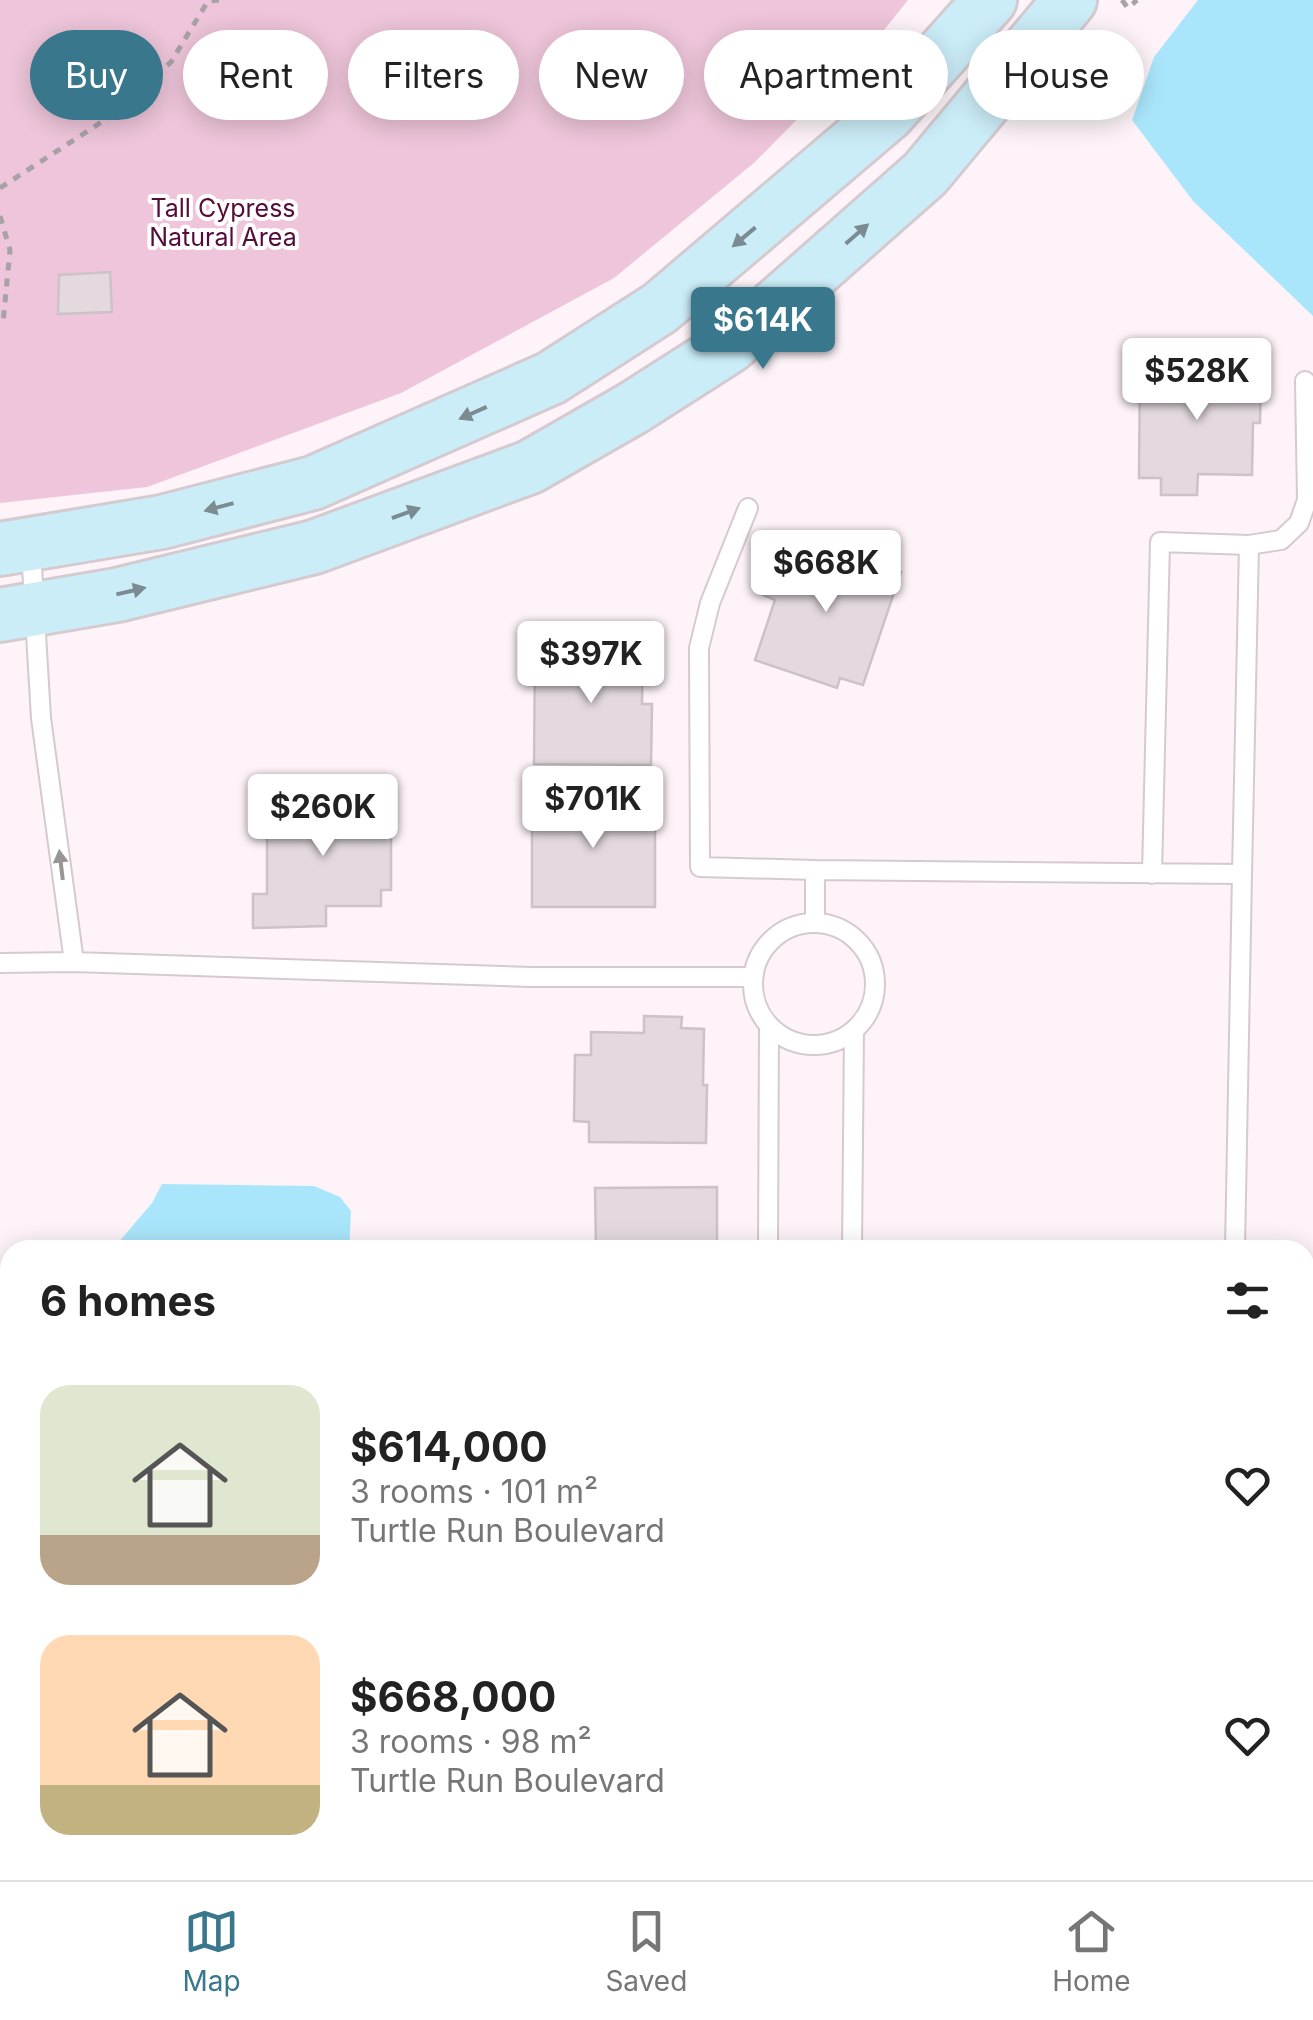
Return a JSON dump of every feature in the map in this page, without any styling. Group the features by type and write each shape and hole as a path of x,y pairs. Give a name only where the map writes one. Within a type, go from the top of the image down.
{"street":[{"path":"15,547 162,522 314,483 552,378 660,308 888,114 990,0"},
{"path":"18,613 118,595 314,547 530,467 633,408 730,346 925,174 1070,0"}],"lane":[{"path":"1152,874 1160,542 1249,545 1281,540 1299,523 1308,500 1305,381"},
{"path":"748,508 710,603 699,648 700,867 1242,874"},
{"path":"1236,1240 1249,545"},
{"path":"15,547 18,613 41,718 74,962"},
{"path":"815,870 815,922"},
{"path":"815,922 836,926 854,936 867,953 874,972 874,994 867,1014 854,1030 836,1041 816,1046 794,1043 776,1033 762,1018 754,998 752,977 766,944 797,924 815,922"},
{"path":"0,963 530,977 752,977"},
{"path":"768,1240 769,1025"},
{"path":"852,1240 854,1030"}],"path":[{"path":"0,188 114,114 171,62 208,1 219,0"},
{"path":"1122,0 1128,8 1137,0"},
{"path":"0,216 10,250 4,323"}],"green space":[{"name":"Tall Cypress Natural Area","path":"0,0 908,0 884,30 704,30 704,120 796,120 755,162 614,278 401,393 147,487 0,503"}],"water":[{"path":"1198,0 1313,0 1313,316 1193,201 1132,120 1144,120 1144,86 1154,57"},
{"path":"162,1184 314,1186 340,1197 351,1211 350,1240 121,1240 152,1203"}],"building":[{"path":"110,272 112,312 58,314 59,275"},
{"path":"1140,365 1261,367 1260,423 1253,423 1252,475 1198,474 1197,495 1161,495 1161,478 1139,478"},
{"path":"800,541 901,572 863,685 840,678 837,688 755,660 775,600 761,594 773,557 792,564"},
{"path":"555,645 643,645 642,704 652,704 651,765 534,764 535,648 555,649"},
{"path":"532,795 655,796 655,907 532,907"},
{"path":"267,798 391,798 391,890 381,890 381,906 326,906 326,926 253,928 253,894 267,894"},
{"path":"644,1016 682,1017 681,1028 704,1029 706,1143 589,1142 589,1122 574,1121 575,1055 591,1055 591,1032 644,1033"},
{"path":"717,1187 717,1240 596,1240 595,1188"}]}
